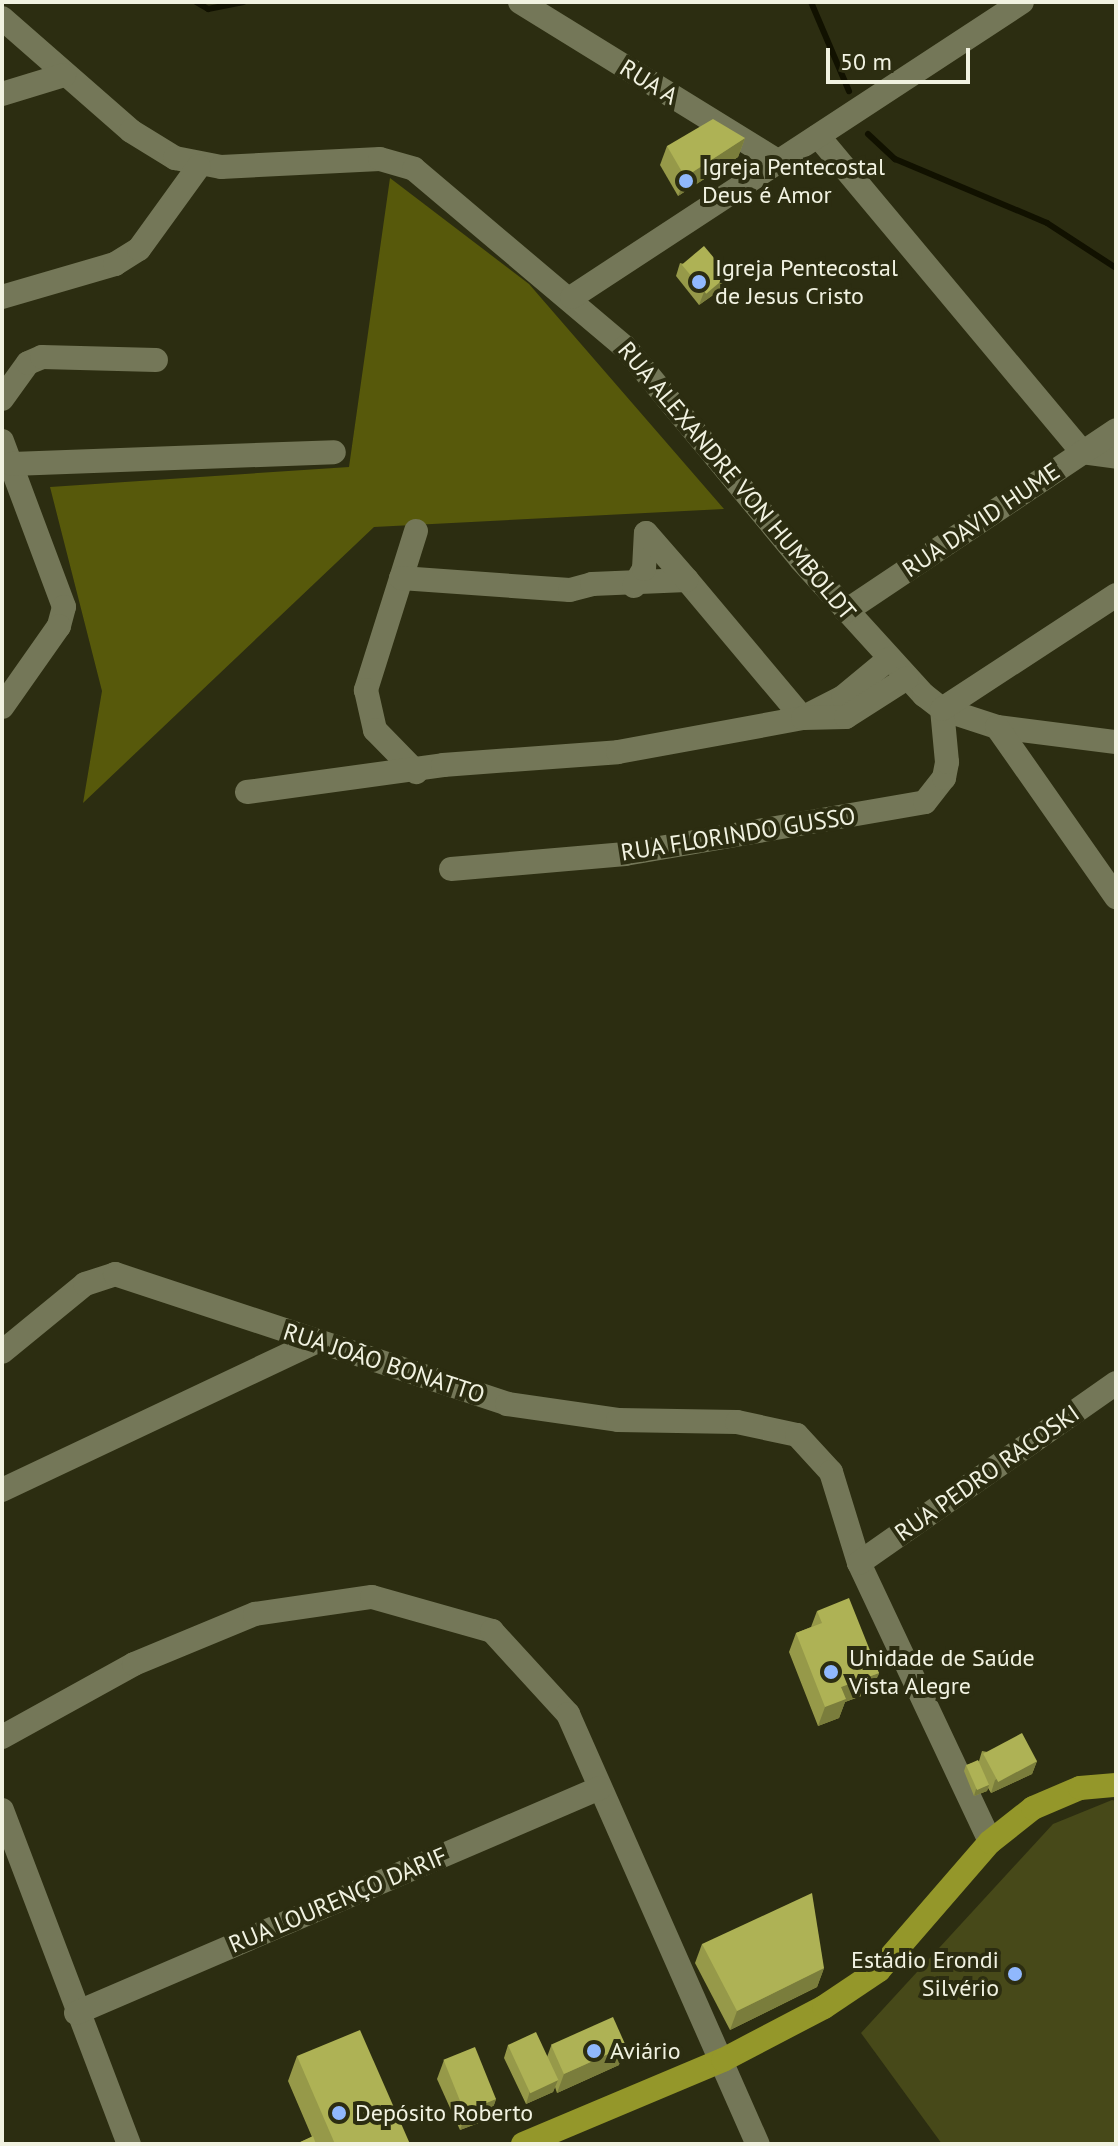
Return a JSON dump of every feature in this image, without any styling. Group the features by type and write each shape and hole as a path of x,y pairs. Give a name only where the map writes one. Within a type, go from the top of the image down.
{"main road":[{"path":"523,2144 723,2060 824,2007 879,1970 990,1842 1033,1808 1080,1788 1116,1785"}],"street":[{"name":"RUA A","path":"520,2 779,162"},
{"path":"572,297 1022,2"},
{"name":"RUA ALEXANDRE VON HUMBOLDT","path":"2,18 64,75 151,147 199,166 363,159 396,162 427,178 572,297 650,373 846,611 907,678 942,709 997,727 1116,742"},
{"path":"2,94 64,75"},
{"path":"818,136 1082,452 1116,457"},
{"path":"2,297 115,264 139,249 199,166"},
{"path":"2,399 28,363 42,357 156,360"},
{"name":"RUA DAVID HUME","path":"846,611 1116,430"},
{"path":"2,441 64,615 2,707"},
{"path":"12,464 334,452"},
{"path":"416,531 366,690 375,730 416,772"},
{"path":"634,586 644,569 646,533 803,718"},
{"path":"401,578 537,590 634,586 687,580"},
{"path":"942,709 1116,595"},
{"path":"803,718 843,697 889,659"},
{"path":"247,792 416,772 443,765 550,760 672,745 803,718 855,715 907,678"},
{"name":"RUA FLORINDO GUSSO","path":"451,869 625,854 917,804 931,797 944,778 948,744 942,709"},
{"path":"997,727 1116,897"},
{"name":"RUA JOÃO BONATTO","path":"2,1352 85,1284 115,1274 507,1404 618,1420 737,1422 797,1435 831,1472 859,1563"},
{"path":"2,1490 317,1341"},
{"name":"RUA PEDRO RACOSKI","path":"859,1563 1116,1383"},
{"path":"859,1563 990,1842"},
{"path":"2,1737 134,1664 255,1614 372,1597 492,1631 568,1714 758,2144"},
{"name":"RUA LOURENÇO DARIF","path":"76,2013 600,1788"},
{"path":"2,1810 76,2013 129,2144"}],"shaded area":[{"path":"390,178 529,284 724,509 374,527 83,803 102,691 50,487 349,467"},
{"name":"Estádio Erondi Silvério","path":"1116,1801 1116,2144 942,2144 861,2033 1053,1824"}],"building":[{"path":"713,119 745,138 685,177 667,146"},
{"path":"704,246 728,275 706,294 682,265"},
{"name":"Unidade de Saúde Vista Alegre","path":"849,1598 879,1673 841,1687 846,1699 825,1707 796,1633 822,1623 817,1611"},
{"path":"1022,1733 1037,1761 998,1782 983,1754"},
{"path":"978,1760 989,1785 977,1790 966,1765"},
{"path":"812,1893 824,1968 737,2011 702,1944"},
{"path":"613,2017 626,2046 564,2074 551,2045"},
{"path":"360,2030 410,2144 335,2144 297,2056"},
{"path":"536,2032 558,2080 530,2093 508,2045"},
{"path":"475,2047 496,2099 464,2112 443,2060"},
{"path":"313,2136 316,2144 296,2144"}],"waterway":[{"path":"196,2 208,9 243,2"},
{"path":"811,2 849,91"},
{"path":"868,134 895,159 1047,223 1116,268"}],"place":[{"name":"Igreja Pentecostal Deus é Amor","path":"686,181"},
{"name":"Igreja Pentecostal de Jesus Cristo","path":"699,282"},
{"name":"Unidade de Saúde Vista Alegre","path":"831,1672"},
{"name":"Estádio Erondi Silvério","path":"1015,1974"},
{"name":"Aviário","path":"594,2051"},
{"name":"Depósito Roberto","path":"339,2113"}]}
